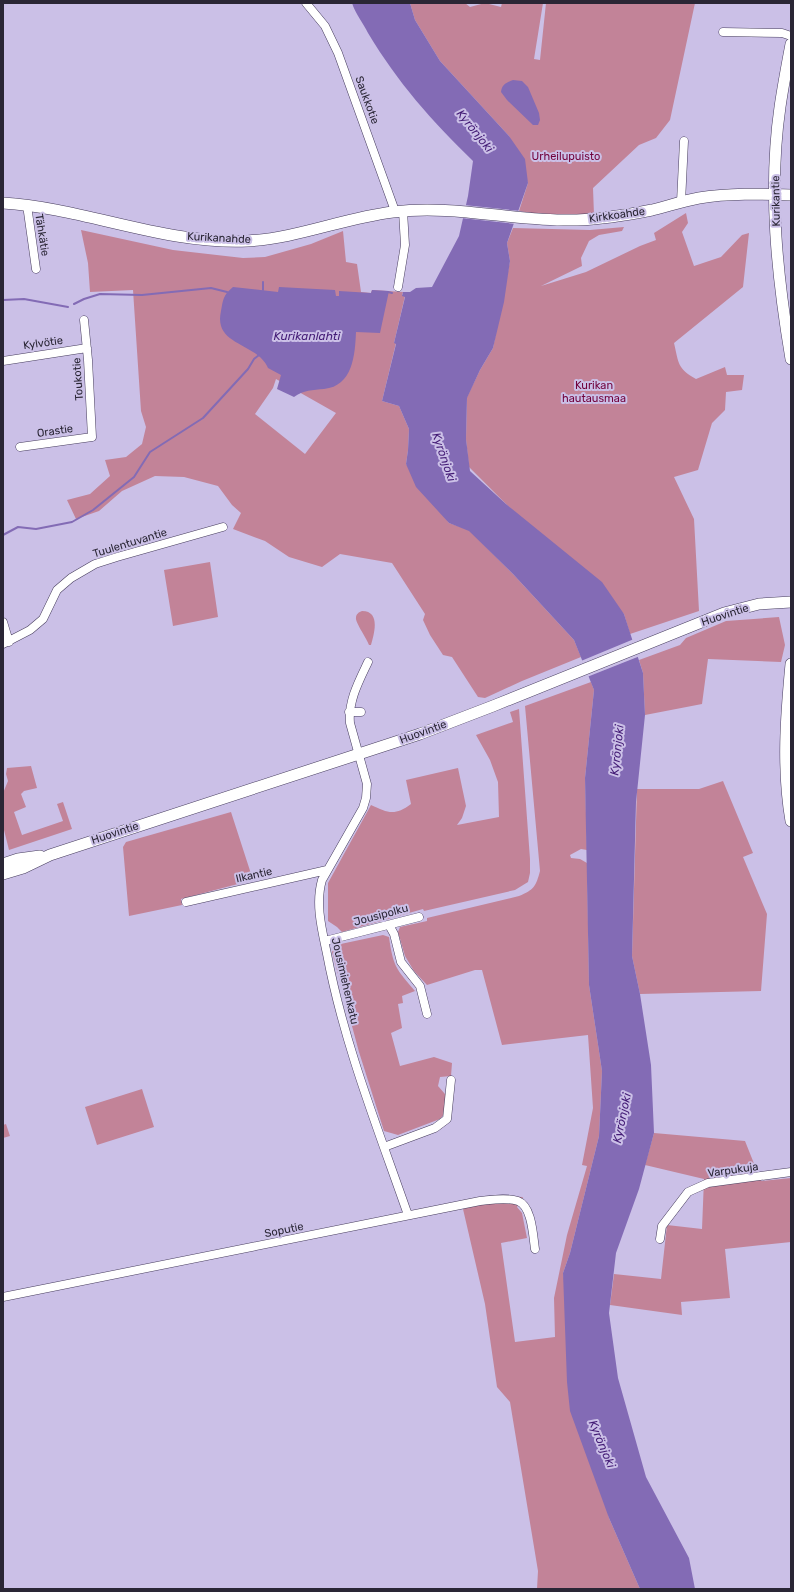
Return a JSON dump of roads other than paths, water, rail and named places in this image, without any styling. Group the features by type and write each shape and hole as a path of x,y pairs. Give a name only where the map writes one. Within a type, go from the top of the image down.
{"main road":[{"name":"Kurikantie","path":"791,44 779,114 774,195 781,304 791,359"},
{"name":"Kirkkoahde","path":"459,210 532,218 574,220 627,215 712,196 734,194 791,195"},
{"name":"Kurikanahde","path":"3,203 27,204 159,233 208,239 246,241 270,239 371,215 399,211 439,209 459,210"},
{"name":"Huovintie","path":"3,874 23,868 50,855 420,734 724,613 759,604 791,602"},
{"path":"791,664 787,703 787,792 791,821"},
{"name":"Huovintie","path":"3,864 18,859 50,855"}],"street":[{"name":"Saukkotie","path":"306,3 325,26 338,53 399,211 405,245 398,287"},
{"path":"723,32 782,34 791,36"},
{"path":"681,202 684,141"},
{"name":"Tähkätie","path":"27,204 36,269"},
{"name":"Toukotie","path":"84,320 92,437"},
{"name":"Kylvötie","path":"3,360 86,348"},
{"name":"Orastie","path":"20,447 92,437"},
{"name":"Tuulentuvantie","path":"6,643 30,630 43,619 57,590 71,578 95,564 223,527"},
{"path":"3,622 6,643"},
{"path":"362,712 349,712 353,697 368,662"},
{"name":"Jousimiehenkatu","path":"349,712 350,723 367,784 366,798 362,808 327,870 319,891 319,912 347,1040 408,1215"},
{"name":"Ilkantie","path":"186,902 327,870"},
{"name":"Jousipolku","path":"325,942 419,916"},
{"path":"389,925 394,934 402,962 420,986 427,1014"},
{"path":"384,1147 435,1128 447,1119 451,1080"},
{"name":"Varpukuja","path":"660,1239 662,1226 688,1192 708,1183 791,1172"},
{"name":"Soputie","path":"3,1297 387,1221 408,1215 480,1201 504,1200 522,1203 527,1209 535,1249"}],"water":[{"name":"Kyrönjoki","path":"352,3 410,3 415,20 440,61 509,136 525,159 528,183 507,243 510,261 504,302 493,348 480,370 467,398 466,439 470,471 506,504 602,582 624,614 643,673 645,715 636,802 632,956 640,994 651,1065 654,1133 639,1189 616,1253 609,1313 618,1378 646,1477 689,1558 695,1589 640,1589 609,1518 570,1411 567,1382 563,1273 570,1253 599,1136 602,1071 589,985 585,778 594,690 574,640 513,574 469,531 449,523 416,487 406,464 409,429 399,406 382,401 396,344 394,343 405,297 402,296 403,292 410,292 416,288 432,287 459,236 468,196 473,161 429,116 403,85 379,51"},
{"path":"513,80 522,81 528,87 539,113 540,120 538,125 533,125 507,100 501,92 503,85"},
{"name":"Kurikanlahti","path":"233,287 278,292 279,287 335,290 336,296 339,296 339,291 371,293 372,290 389,291 380,333 356,332 355,350 347,376 334,387 312,390 294,397 277,389 281,375 268,368 255,353 229,338 223,331 220,322 222,304 225,295"}],"waterway":[{"path":"263,282 263,290"},
{"path":"74,304 100,294 142,295 211,288 227,292"},
{"path":"388,292 392,293"},
{"path":"3,300 24,299 68,307"},
{"path":"3,535 18,527 36,529 72,522 93,510 134,477 150,452 203,418 259,355"}],"park label":[{"name":"Urheilupuisto","path":"566,156"},
{"name":"Kurikan hautausmaa","path":"594,391"}]}
